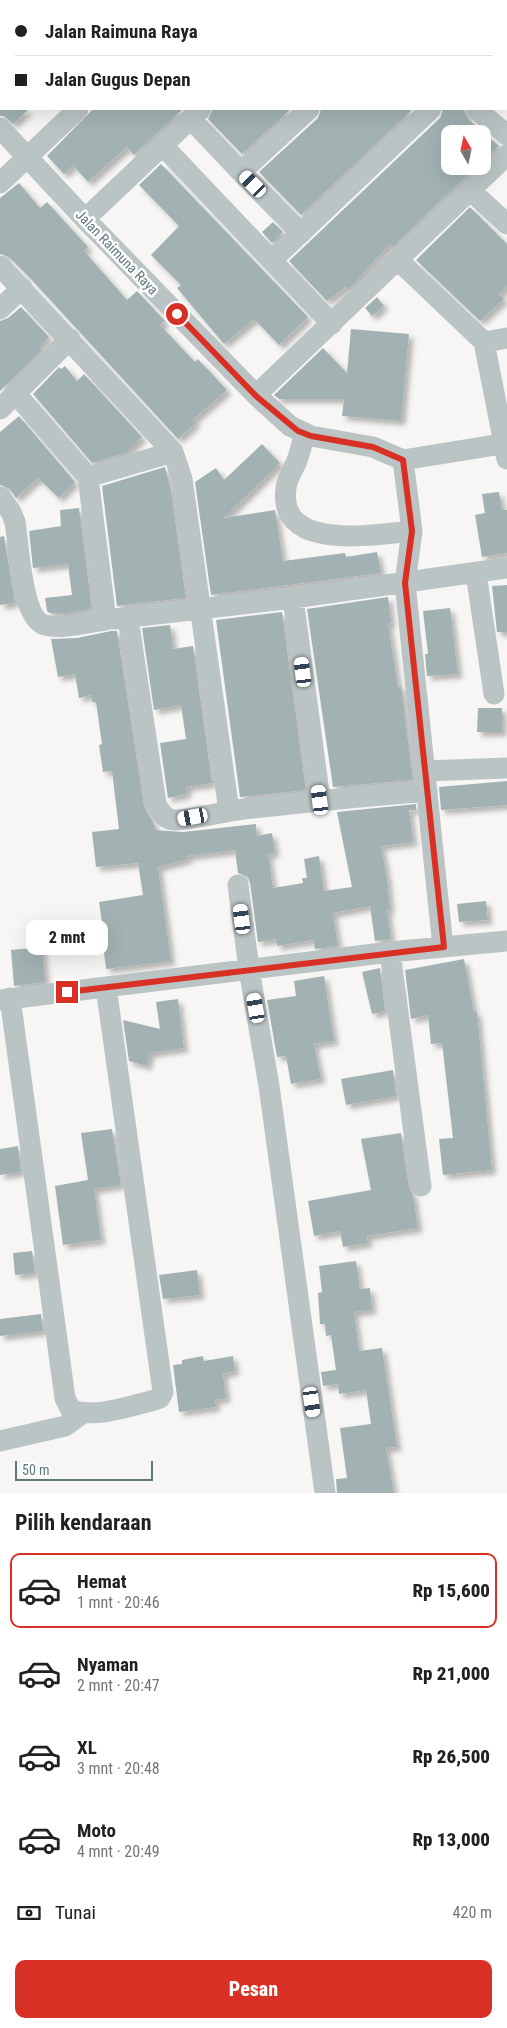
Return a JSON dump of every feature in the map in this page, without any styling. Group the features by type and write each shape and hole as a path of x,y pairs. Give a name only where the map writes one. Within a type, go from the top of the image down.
{"street":[{"path":"0,182 77,110"},
{"path":"241,172 309,110"},
{"path":"272,260 430,110"},
{"path":"477,110 507,135"},
{"path":"85,219 196,114 241,172 301,233"},
{"name":"Jalan Raimuna Raya","path":"0,128 256,396 290,426 304,433"},
{"path":"163,146 332,324"},
{"path":"256,396 507,155"},
{"path":"471,190 507,224"},
{"path":"398,260 484,342 506,449 403,460 373,447 304,433 286,488 289,511 295,520 319,534 339,537 412,531"},
{"path":"0,266 173,452 182,479 229,811"},
{"path":"0,309 22,288"},
{"path":"484,342 507,338"},
{"path":"0,409 70,340"},
{"path":"16,394 88,477 106,620"},
{"path":"88,477 173,452"},
{"path":"403,460 412,531 405,583 444,947"},
{"path":"0,497 11,512 15,522 27,604 37,620 44,625 67,625 293,598 476,574 507,568"},
{"path":"476,574 494,694"},
{"path":"293,598 320,800"},
{"path":"128,618 156,804 166,818 175,820 229,811 320,800 507,768"},
{"path":"238,885 249,969 269,1086 325,1493"},
{"path":"106,987 163,1392 160,1398 151,1401 83,1413 71,1410 65,1398 5,999 390,952 507,941"},
{"path":"390,952 421,1186"},
{"path":"0,1441 65,1426 83,1413"}],"building":[{"path":"0,110 28,110 13,124 4,116 0,116"},
{"path":"92,110 182,110 134,155 127,147 88,182 73,165 64,174 47,156"},
{"path":"212,110 290,110 242,154 208,119"},
{"path":"321,110 412,110 301,215 259,172 318,118"},
{"path":"443,110 464,110 468,119 475,125 441,125 441,175 468,175 393,247 390,244 348,290 346,287 327,301 289,261 440,118"},
{"path":"491,139 499,146 491,153"},
{"path":"161,164 308,317 279,345 254,319 224,344 177,288 181,285 151,255 179,226 139,185"},
{"path":"19,183 40,208 47,202 88,247 84,251 127,300 137,291 165,321 160,325 195,362 198,359 227,390 193,420 196,423 178,439 31,279 9,257 0,254 0,198"},
{"path":"470,207 507,244 507,286 499,294 504,299 480,321 416,260"},
{"path":"273,222 283,232 272,243 262,232"},
{"path":"377,297 384,306 372,316 365,308"},
{"path":"21,307 49,337 39,347 42,350 0,391 0,321 8,318"},
{"path":"351,329 409,334 401,421 342,416 344,399 279,399 274,395 323,348 347,373"},
{"path":"65,366 77,381 84,374 142,437 126,453 92,463 33,394 59,367 61,369"},
{"path":"19,416 75,482 59,498 38,478 16,498 10,489 0,485 0,432"},
{"path":"262,444 280,463 224,518 275,510 283,561 345,553 346,557 377,552 381,573 211,595 195,482 216,468 224,480"},
{"path":"165,467 171,490 186,598 117,606 102,486"},
{"path":"499,492 502,510 507,510 507,553 482,557 475,515 485,513 482,494"},
{"path":"79,508 92,609 66,614 50,613 47,611 45,598 72,595 68,564 33,568 29,531 61,526 60,510"},
{"path":"4,536 15,603 0,605 0,537"},
{"path":"507,585 507,632 497,632 492,586"},
{"path":"388,597 391,623 388,624 398,687 401,686 413,780 333,787 307,609"},
{"path":"450,608 458,674 427,676 425,654 428,654 423,611"},
{"path":"282,612 306,790 240,797 216,620"},
{"path":"170,625 173,649 193,646 212,783 186,787 187,794 168,798 160,743 186,739 181,705 154,710 142,628"},
{"path":"117,631 144,806 154,824 155,830 183,832 256,824 257,836 272,833 275,853 268,854 273,888 303,883 302,878 307,878 304,859 319,856 324,891 352,887 337,812 416,804 416,810 409,810 413,842 381,846 387,878 390,909 387,909 391,939 375,941 370,906 333,913 338,946 315,949 313,940 277,946 276,939 258,942 250,883 248,877 238,873 235,850 187,856 188,859 158,867 171,961 106,969 99,902 143,895 138,863 96,867 92,832 119,829 112,771 103,772 99,745 102,744 96,702 92,702 91,695 79,698 75,674 58,677 51,639 77,638"},
{"path":"478,708 502,708 502,732 477,732"},
{"path":"507,781 507,805 441,810 439,787"},
{"path":"486,901 488,920 459,922 457,904"},
{"path":"42,947 45,982 14,986 11,950"},
{"path":"464,959 474,1012 477,1012 492,1170 443,1175 439,1139 453,1138 442,1043 431,1044 428,1015 411,1019 405,970"},
{"path":"380,968 385,1011 372,1014 362,972"},
{"path":"324,976 334,1041 314,1044 321,1079 291,1084 286,1056 277,1057 267,1000 296,996 294,981"},
{"path":"178,999 184,1048 150,1053 147,1066 129,1061 123,1020 160,1029 156,1002"},
{"path":"393,1070 396,1096 346,1105 341,1079"},
{"path":"112,1129 121,1185 94,1189 101,1240 63,1245 55,1186 88,1180 81,1133"},
{"path":"401,1133 409,1188 413,1195 418,1228 367,1236 368,1243 343,1247 340,1231 314,1236 308,1201 371,1190 361,1139"},
{"path":"18,1146 21,1172 0,1175 0,1149"},
{"path":"32,1251 35,1273 15,1275 13,1253"},
{"path":"356,1261 360,1289 370,1288 372,1310 354,1312 359,1351 382,1348 397,1447 386,1448 394,1493 337,1493 336,1479 347,1478 340,1428 371,1424 366,1390 339,1394 338,1384 323,1386 321,1372 336,1370 331,1335 326,1336 325,1324 320,1324 318,1293 322,1292 319,1266"},
{"path":"197,1270 200,1295 163,1299 159,1275"},
{"path":"41,1314 43,1331 0,1336 0,1319"},
{"path":"203,1356 204,1361 233,1356 235,1371 223,1374 226,1398 215,1400 216,1407 179,1412 173,1365 182,1364 182,1360"}],"route":[{"path":"67,992 444,947 405,583 412,531 403,460 373,447 354,442 311,436 290,426 256,396 177,314"}]}
